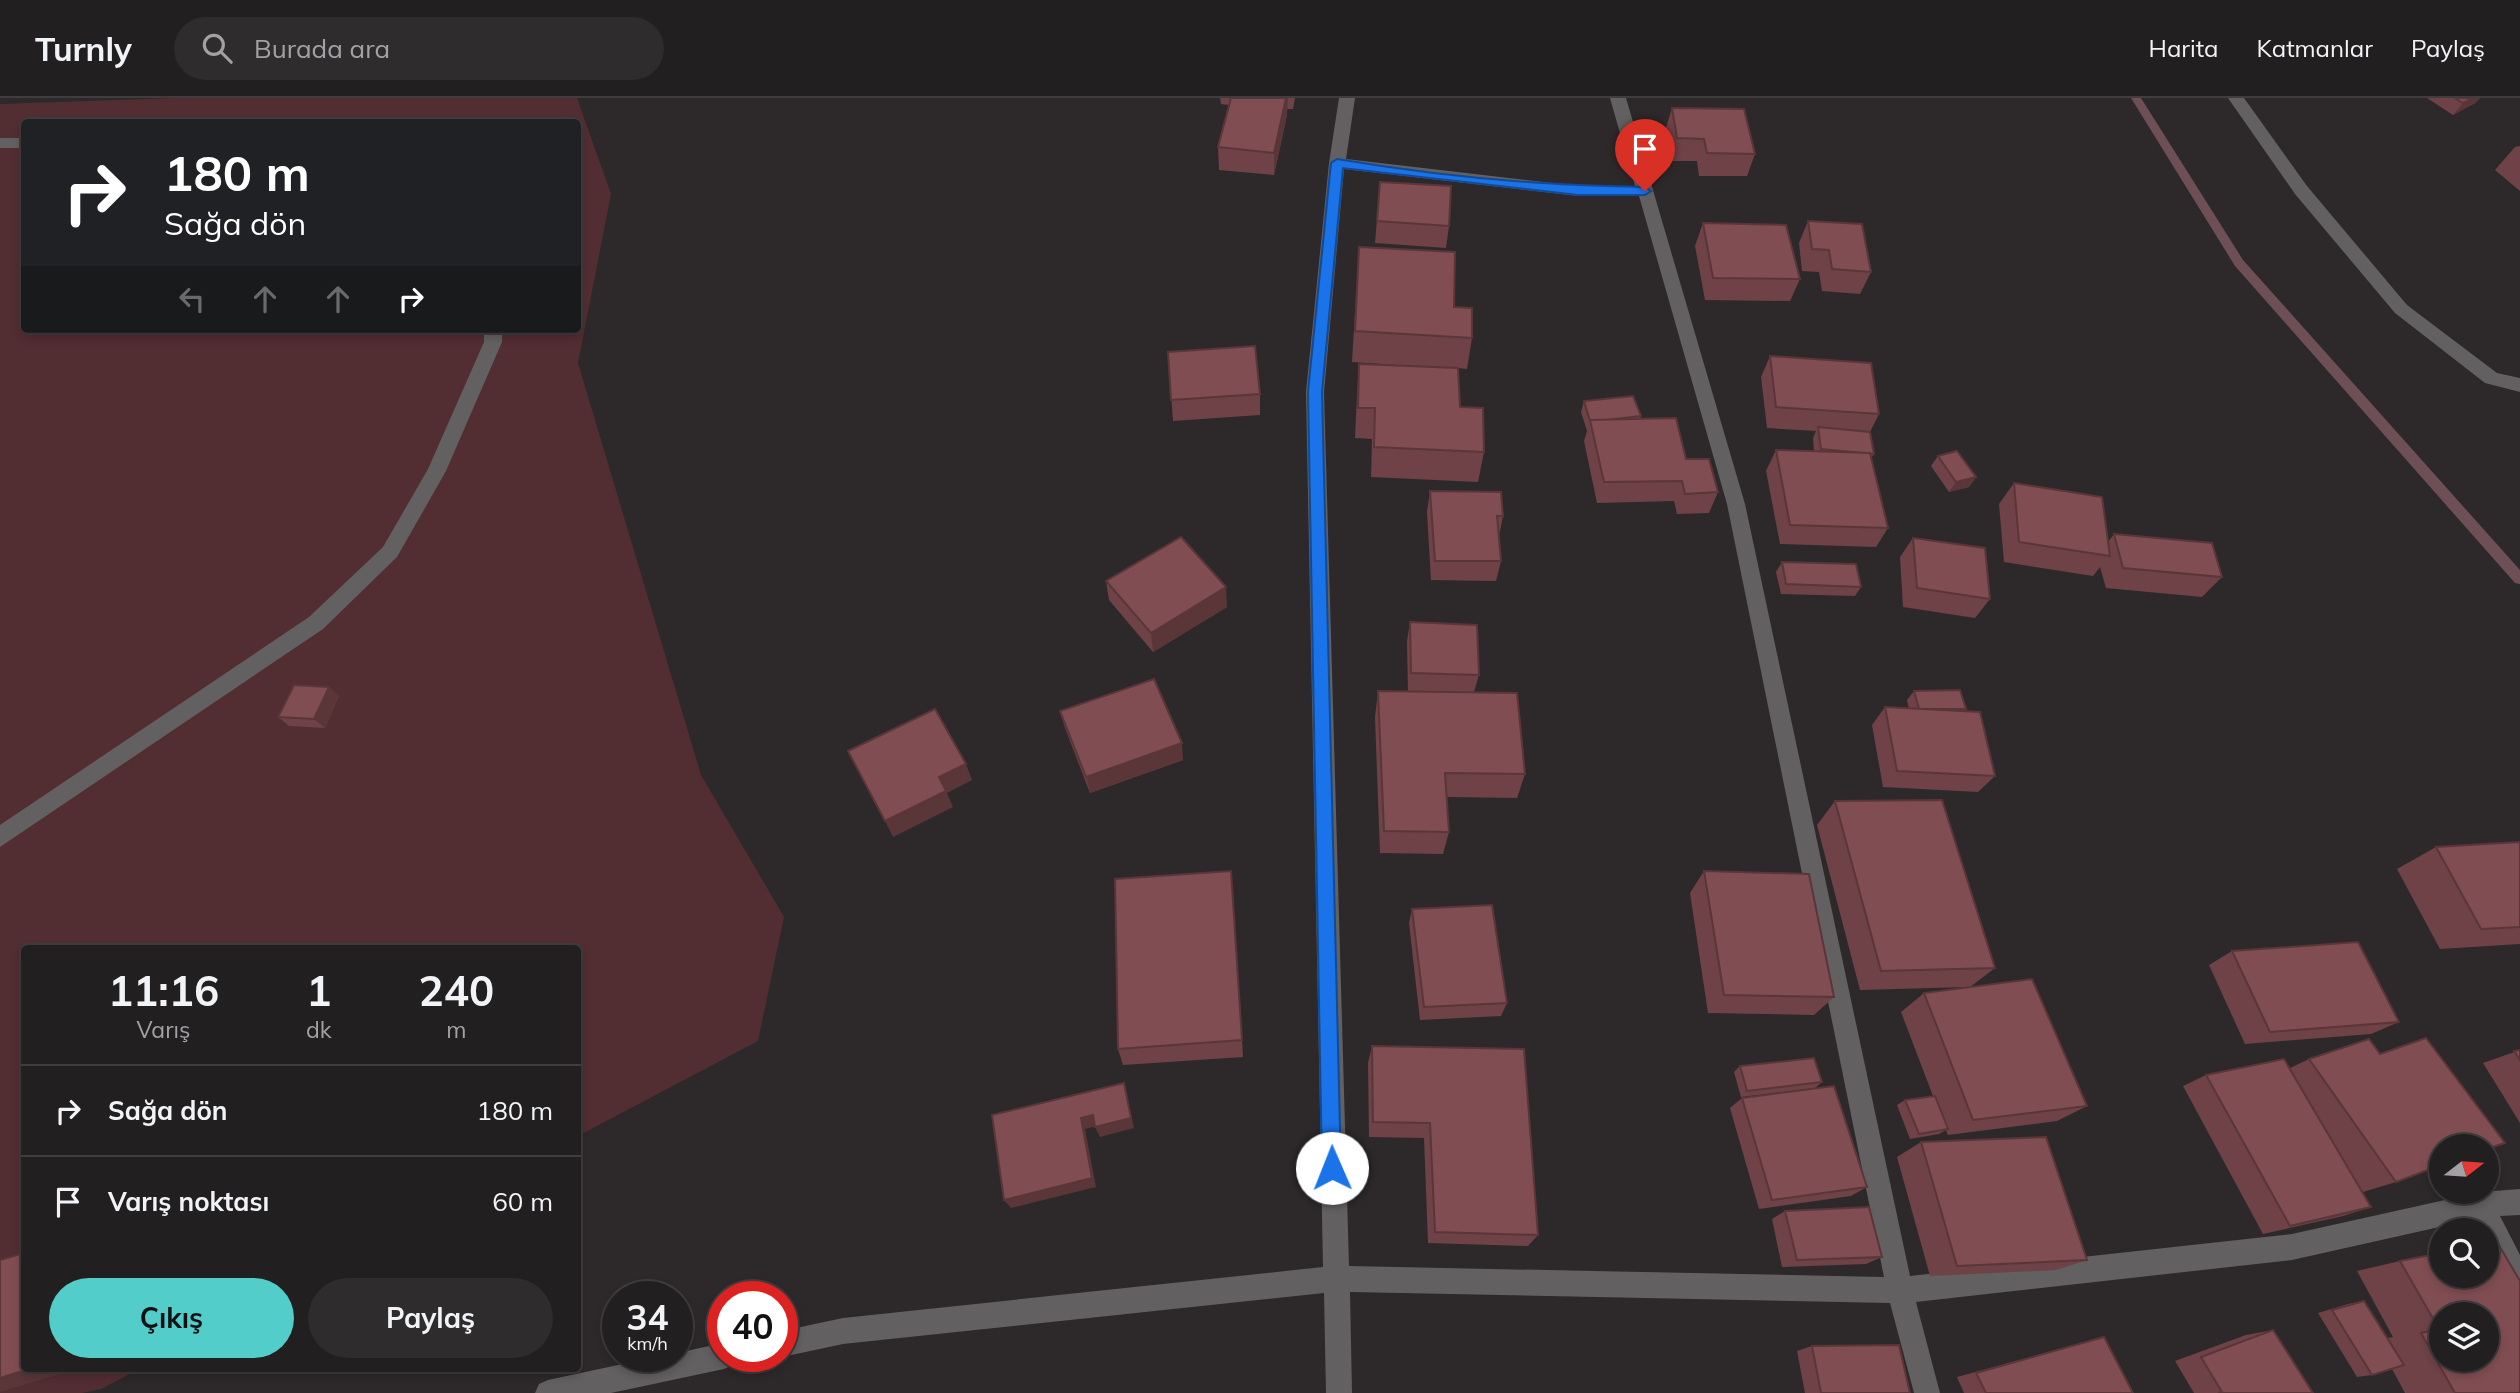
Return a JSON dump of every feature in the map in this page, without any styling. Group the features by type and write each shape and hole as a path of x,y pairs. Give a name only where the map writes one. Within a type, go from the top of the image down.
{"street":[{"path":"1339,1393 1334,1279 1315,392 1337,163 1347,98"},
{"path":"1618,98 1735,503 1900,1290 1927,1393"},
{"path":"2236,98 2301,190 2401,309 2491,378 2520,385"},
{"path":"0,143 21,142"},
{"path":"1337,163 1578,191 1645,191"},
{"path":"0,836 316,623 390,552 437,471 493,342 493,333"},
{"path":"798,1341 843,1331 1334,1279 1900,1290 2090,1272 2292,1247 2481,1205 2520,1202"},
{"path":"2481,1205 2520,1282"},
{"path":"548,1393 707,1360"}],"shaded area":[{"path":"176,98 577,98 611,194 578,363 701,775 784,917 758,1041 581,1134 581,945 21,945 21,1372 133,1372 101,1389 82,1393 0,1393 0,104"}],"building":[{"path":"1231,98 1286,98 1274,153 1218,147"},
{"path":"2455,98 2473,98 2463,103"},
{"path":"1672,108 1744,109 1755,154 1707,153 1704,139 1677,138"},
{"path":"1380,182 1451,186 1449,226 1377,221"},
{"path":"1808,221 1862,224 1871,272 1832,269 1829,250 1812,249"},
{"path":"1703,223 1786,225 1800,279 1713,278"},
{"path":"1359,247 1455,252 1454,307 1472,308 1472,338 1355,331"},
{"path":"1255,346 1260,394 1171,400 1168,352"},
{"path":"1770,356 1871,363 1879,414 1776,407"},
{"path":"1359,364 1458,368 1460,407 1483,408 1484,452 1374,447 1375,408 1358,408"},
{"path":"1633,396 1641,416 1590,421 1584,401"},
{"path":"1676,418 1686,459 1709,459 1718,492 1685,494 1682,481 1604,482 1590,420"},
{"path":"1818,427 1870,432 1874,454 1821,449"},
{"path":"1776,450 1870,453 1888,528 1790,525"},
{"path":"1957,451 1976,477 1956,482 1938,456"},
{"path":"2014,483 2102,497 2110,556 2019,542"},
{"path":"1430,491 1501,492 1503,516 1497,516 1501,561 1435,561"},
{"path":"2114,534 2212,543 2222,577 2123,568"},
{"path":"1181,537 1226,587 1151,633 1106,581"},
{"path":"1913,538 1985,548 1990,599 1917,588"},
{"path":"1782,562 1856,564 1861,587 1786,584"},
{"path":"1410,622 1477,625 1479,675 1411,673"},
{"path":"1154,679 1182,743 1086,777 1060,711"},
{"path":"294,685 329,687 314,719 278,717"},
{"path":"1960,690 1966,709 1919,709 1914,691"},
{"path":"1378,691 1517,693 1525,774 1445,773 1449,832 1384,831"},
{"path":"1885,707 1980,712 1995,776 1897,771"},
{"path":"935,709 966,764 939,777 946,791 885,821 848,751"},
{"path":"1942,800 1995,968 1881,971 1835,801"},
{"path":"2520,842 2520,927 2481,929 2436,847"},
{"path":"1231,871 1242,1040 1118,1049 1115,879"},
{"path":"1704,871 1809,874 1834,997 1724,995"},
{"path":"1492,905 1507,1003 1424,1007 1412,909"},
{"path":"2358,942 2399,1022 2270,1032 2232,951"},
{"path":"2032,979 2087,1106 1973,1120 1924,993"},
{"path":"2426,1038 2498,1134 2429,1134 2429,1170 2396,1182 2309,1059 2369,1039 2380,1054"},
{"path":"1372,1046 1524,1049 1538,1235 1435,1232 1430,1123 1373,1122"},
{"path":"1814,1058 1822,1082 1747,1091 1740,1066"},
{"path":"2284,1059 2371,1207 2290,1226 2206,1075"},
{"path":"1124,1083 1131,1118 1095,1127 1093,1115 1081,1118 1092,1178 1004,1200 992,1115"},
{"path":"1834,1086 1867,1187 1772,1200 1742,1098"},
{"path":"1935,1096 1948,1129 1919,1134 1905,1100"},
{"path":"2046,1137 2087,1260 1957,1266 1921,1142"},
{"path":"1869,1207 1882,1257 1797,1260 1785,1211"},
{"path":"2499,1245 2520,1281 2520,1393 2455,1393 2443,1372 2499,1372 2499,1302 2429,1302 2429,1312 2400,1261 2429,1255 2429,1288 2499,1288"},
{"path":"21,1254 21,1371 0,1378 0,1260"},
{"path":"2364,1301 2404,1365 2372,1375 2332,1310"},
{"path":"2273,1330 2313,1393 2218,1393 2222,1392 2201,1357"},
{"path":"2429,1331 2429,1347 2421,1333"},
{"path":"2104,1337 2133,1393 1986,1393 1976,1373"},
{"path":"1899,1345 1910,1393 1821,1393 1812,1346"}],"waterway":[{"path":"2136,98 2239,263 2520,579"}],"route":[{"path":"1332,1168 1315,392 1337,163 1578,191 1645,191"}]}
